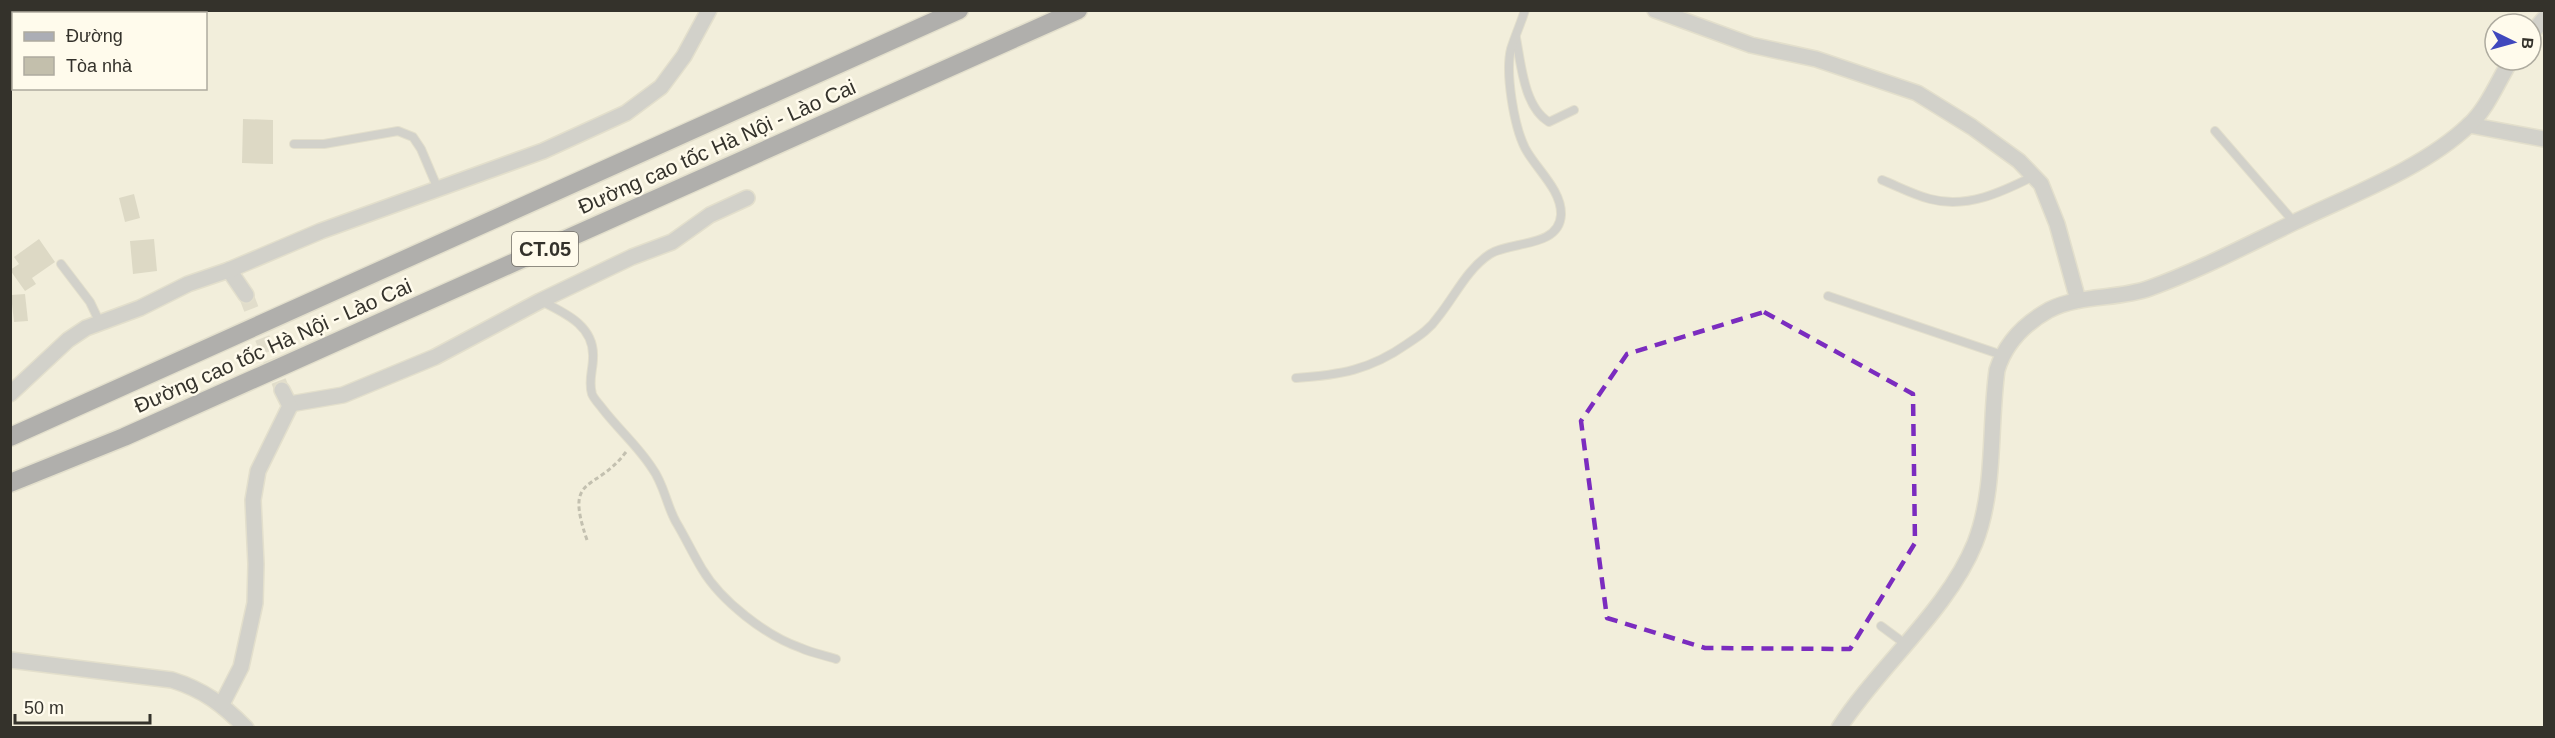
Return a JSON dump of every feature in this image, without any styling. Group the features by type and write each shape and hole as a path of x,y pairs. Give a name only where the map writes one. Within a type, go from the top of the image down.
{"highway":[{"path":"889,41 948,10"},
{"name":"Đường cao tốc Hà Nội - Lào Cai","path":"10,437 959,10"},
{"name":"Đường cao tốc Hà Nội - Lào Cai","path":"10,483 124,437 1078,10"}],"street":[{"path":"10,394 68,340 86,328 140,308 188,284 229,270 321,231 543,151 626,113 661,87 684,56 709,10"},
{"path":"1655,10 1678,14 1751,45 1816,59 1917,93 1972,127 2019,162 2034,176 2048,197 2078,300"},
{"path":"1839,728 1869,686 1952,584 1975,543 1986,493 1997,370 2008,345 2036,318 2050,310 2078,300 2126,295 2149,288 2195,270 2378,184 2431,153 2469,125 2503,72"},
{"path":"2469,125 2544,139"},
{"path":"290,404 344,395 435,357 540,301 632,257 672,242 710,215 747,198"},
{"path":"229,270 246,295"},
{"path":"282,390 290,404"},
{"path":"222,704 241,667 255,603 254,500 258,471 290,404"},
{"path":"10,660 172,680 187,685 222,704 246,728"}],"lane":[{"path":"1296,378 1328,376 1360,369 1394,353 1428,329 1471,270 1491,253 1538,241 1559,226 1561,208 1555,192 1525,148 1511,89 1510,51 1525,10"},
{"path":"1516,37 1523,77 1540,117 1549,122 1574,110"},
{"path":"294,144 324,144 398,131 413,137 422,149 438,189"},
{"path":"2215,131 2294,222"},
{"path":"1882,180 1931,200 1970,201 1998,194 2034,176"},
{"path":"61,264 90,302 100,323"},
{"path":"1828,296 2002,355"},
{"path":"540,301 572,318 588,335 592,344 593,358 590,384 592,395 653,469 660,480 666,502 676,522 703,570 717,589 755,624 770,633 799,648 836,659"},
{"path":"1881,626 1904,644"}],"path":[{"path":"587,540 578,514 579,498 584,487 611,467 632,444"}],"highlighted area":[{"path":"1764,312 1913,394 1915,543 1850,649 1705,648 1607,618 1581,421 1627,354"}],"building":[{"path":"243,119 273,120 273,164 242,163"},
{"path":"134,194 140,218 125,222 119,198"},
{"path":"39,239 55,262 32,278 36,284 25,291 10,270 19,264 14,257"},
{"path":"154,239 157,271 133,274 130,241"},
{"path":"25,294 28,321 14,322 11,295"}],"tunnel":[{"path":"246,295 282,390"}]}
